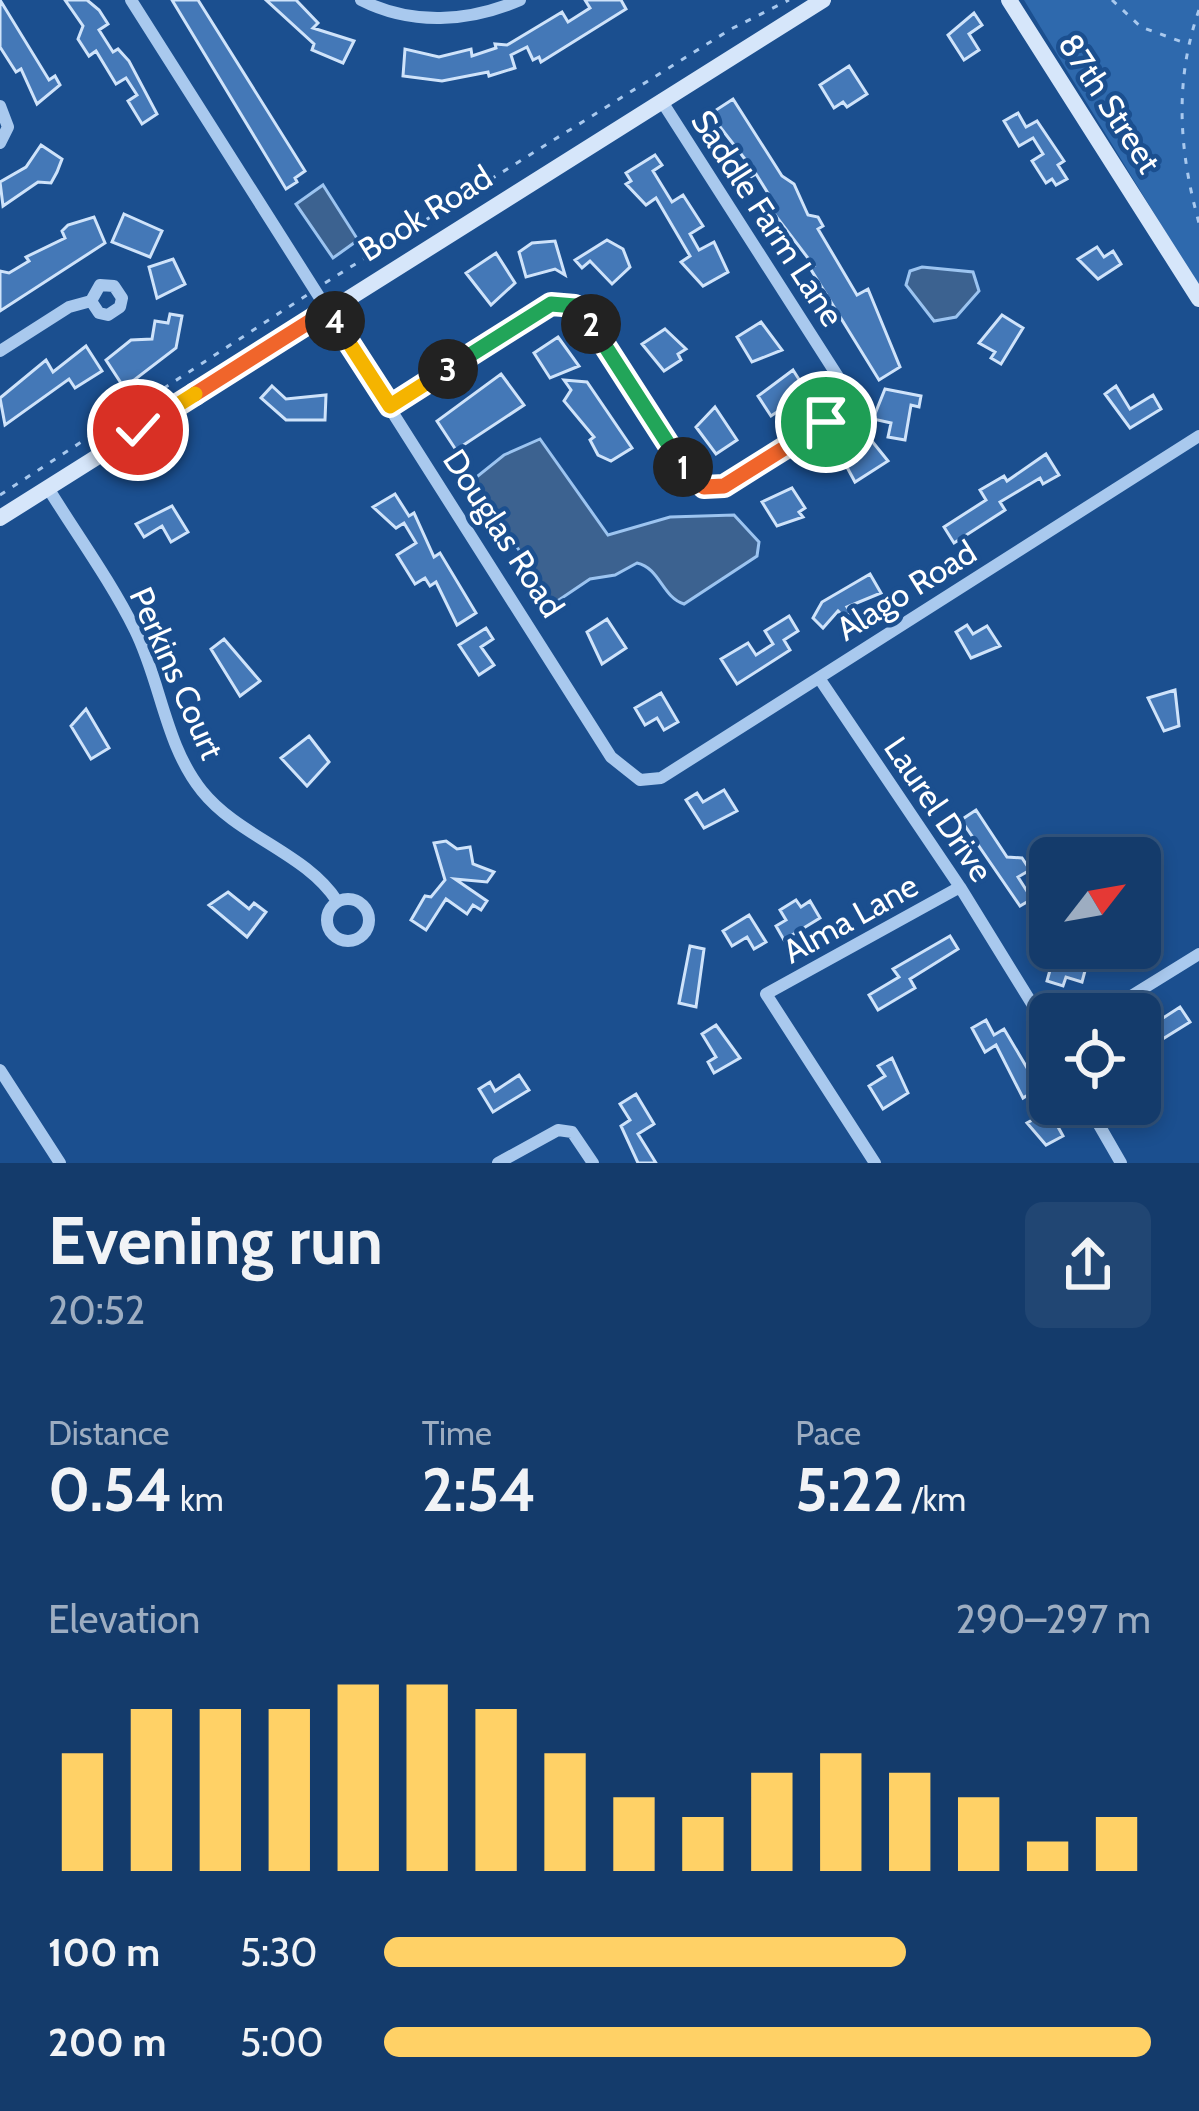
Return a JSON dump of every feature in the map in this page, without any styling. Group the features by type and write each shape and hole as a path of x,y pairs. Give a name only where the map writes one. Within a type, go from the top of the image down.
{"street":[{"name":"Douglas Road","path":"131,0 611,757 640,780"},
{"path":"361,0 406,16 443,19 520,0"},
{"name":"Book Road","path":"0,518 823,0"},
{"name":"87th Street","path":"1009,0 1199,299"},
{"name":"Saddle Farm Lane","path":"390,406 551,304 563,303 586,315 688,475 704,487 724,486 836,414 843,399 838,376 661,100"},
{"path":"0,106 8,127 0,143"},
{"path":"0,351 69,307 91,302"},
{"name":"Alago Road","path":"640,780 661,778 1199,436"},
{"name":"Perkins Court","path":"48,488 135,630 180,754 202,790 253,834 325,883 337,902"},
{"name":"Laurel Drive","path":"819,678 1029,999"},
{"name":"Alma Lane","path":"875,1163 766,994 960,887"},
{"path":"1136,993 1199,954"},
{"path":"0,1070 60,1163"},
{"path":"1099,1125 1121,1163"},
{"path":"498,1163 548,1132 565,1130 579,1139 593,1163"}],"path":[{"path":"320,286 731,28 789,0"},
{"path":"1112,0 1141,27 1187,43"},
{"path":"1199,10 1187,43 1180,130 1199,223"},
{"path":"0,495 308,294"}],"shaded area":[{"path":"1024,0 1199,0 1199,287"},
{"path":"323,185 358,240 333,258 296,204"},
{"path":"922,267 973,272 979,291 956,317 934,321 906,285 910,271"},
{"path":"540,439 608,535 670,517 734,515 759,542 757,556 684,604 637,563 615,575 590,579 553,604 474,479 504,455"}],"building":[{"path":"0,0 49,80 55,76 60,85 37,104 21,69 16,72 0,47"},
{"path":"65,0 87,0 99,10 108,24 99,30 113,52 118,49 129,61 157,114 142,124 128,101 137,95 126,78 116,84 96,51 89,56 78,39 83,26"},
{"path":"172,0 198,0 305,171 295,178 297,182 286,189"},
{"path":"266,0 296,0 318,23 313,28 354,41 343,63 312,50 314,44"},
{"path":"585,0 621,0 626,9 541,62 539,57 533,60 527,47 511,55 515,68 489,76 488,72 442,81 403,76 405,49 439,57 471,49 472,56 496,48 495,44 507,45 562,12 568,22 590,8"},
{"path":"974,13 982,25 969,34 979,50 964,60 948,35"},
{"path":"849,66 867,94 847,107 843,102 834,108 820,85"},
{"path":"733,99 782,176 794,184 808,215 818,217 823,226 818,229 857,295 868,289 900,367 879,380 810,268 814,266 769,207 774,203 756,174 749,178 743,167 748,163 710,114"},
{"path":"1018,113 1026,127 1037,121 1064,161 1058,165 1067,179 1056,185 1052,179 1046,183 1032,161 1043,154 1033,138 1019,146 1004,121"},
{"path":"41,145 62,159 51,183 38,182 3,206 0,182 26,167"},
{"path":"655,155 662,165 653,171 672,202 683,195 703,226 690,234 699,250 714,242 728,272 703,286 681,262 690,256 656,198 646,205 626,184 631,181 626,173"},
{"path":"124,214 162,231 150,257 112,242"},
{"path":"94,217 105,243 0,311 0,271 9,273 29,261 26,257 65,238 62,231 68,225"},
{"path":"607,240 623,249 630,267 612,284 590,261 582,268 575,260"},
{"path":"555,241 565,275 555,269 526,277 519,252 532,243"},
{"path":"1097,247 1104,257 1113,251 1121,264 1098,279 1078,259"},
{"path":"496,253 515,283 491,305 466,273"},
{"path":"173,259 185,284 157,298 149,267"},
{"path":"170,314 182,316 176,348 129,384 121,383 106,360 131,340 152,339 155,321 168,323"},
{"path":"1002,315 1023,328 1001,364 991,358 995,352 979,343"},
{"path":"761,322 782,350 752,362 737,337"},
{"path":"665,329 686,349 678,354 681,360 664,371 642,344"},
{"path":"558,337 579,366 550,378 534,353"},
{"path":"86,346 102,371 75,388 69,379 5,425 0,398 46,360 53,372"},
{"path":"793,370 807,392 771,416 758,396"},
{"path":"501,374 524,405 456,450 437,421"},
{"path":"564,380 587,382 632,448 611,461 598,455 590,440 594,437 564,401 571,390"},
{"path":"272,386 286,399 326,395 325,420 286,420 261,398"},
{"path":"1116,386 1130,409 1153,395 1161,409 1130,428 1105,394"},
{"path":"885,389 921,396 919,407 911,405 905,440 888,437 891,423 873,419"},
{"path":"715,407 737,440 716,454 696,427"},
{"path":"867,435 888,461 855,482 842,458"},
{"path":"1046,454 1059,475 1043,484 1040,478 1000,502 1005,510 954,543 944,527 986,500 980,490 1004,476 1007,481"},
{"path":"792,488 805,508 799,512 803,517 777,526 762,502"},
{"path":"395,494 409,516 414,513 434,557 440,553 476,613 457,625 436,582 430,586 425,578 415,584 397,555 416,543 404,523 396,528 373,507"},
{"path":"172,506 188,532 171,542 162,526 144,537 136,524"},
{"path":"870,574 881,593 847,607 851,613 844,617 838,611 823,628 813,618 822,602"},
{"path":"789,616 798,631 784,640 790,650 737,684 721,659 748,643 756,655 773,644 765,631"},
{"path":"607,619 626,648 602,664 587,632"},
{"path":"967,625 973,634 987,626 1000,646 971,658 956,632"},
{"path":"486,628 493,639 481,647 494,665 479,675 459,645"},
{"path":"224,639 260,681 240,696 211,649"},
{"path":"1175,690 1179,726 1164,731 1148,698"},
{"path":"661,693 678,722 664,730 657,718 645,725 635,708"},
{"path":"86,709 109,748 91,759 71,726"},
{"path":"309,736 329,762 307,786 281,758"},
{"path":"724,790 737,811 704,828 686,800 697,793 703,802"},
{"path":"976,810 1007,857 1022,858 1029,871 1018,877 1029,901 1020,906 961,820"},
{"path":"446,841 457,849 470,847 473,864 494,872 487,882 455,879 487,901 481,910 473,905 467,914 446,899 426,930 411,920 425,896 431,897 445,880 434,843"},
{"path":"228,892 249,909 254,903 266,912 247,937 209,905"},
{"path":"796,900 801,907 810,901 820,918 784,940 776,926 786,920 780,910"},
{"path":"749,915 766,942 754,949 747,937 732,946 723,931"},
{"path":"950,936 958,949 910,979 915,988 878,1010 869,995 899,977 893,969"},
{"path":"690,946 704,949 696,1007 679,1003"},
{"path":"1050,969 1085,969 1082,982 1066,977 1063,986 1047,981"},
{"path":"1180,1007 1190,1022 1161,1040 1161,1019"},
{"path":"986,1020 994,1035 1004,1029 1029,1071 1029,1094 1023,1098 996,1045 985,1052 972,1028"},
{"path":"716,1025 740,1058 714,1073 708,1062 716,1057 702,1034"},
{"path":"892,1058 908,1093 883,1109 869,1086 885,1076 878,1066"},
{"path":"519,1075 529,1090 493,1112 479,1089 490,1082 495,1091"},
{"path":"636,1094 654,1124 638,1134 656,1163 638,1163 621,1126 630,1120 620,1104"},
{"path":"1027,1123 1057,1125 1063,1136 1046,1145"}],"route":[{"path":"138,430 328,310 390,406 551,304 563,303 586,315 688,475 704,487 724,486 826,422"}]}
